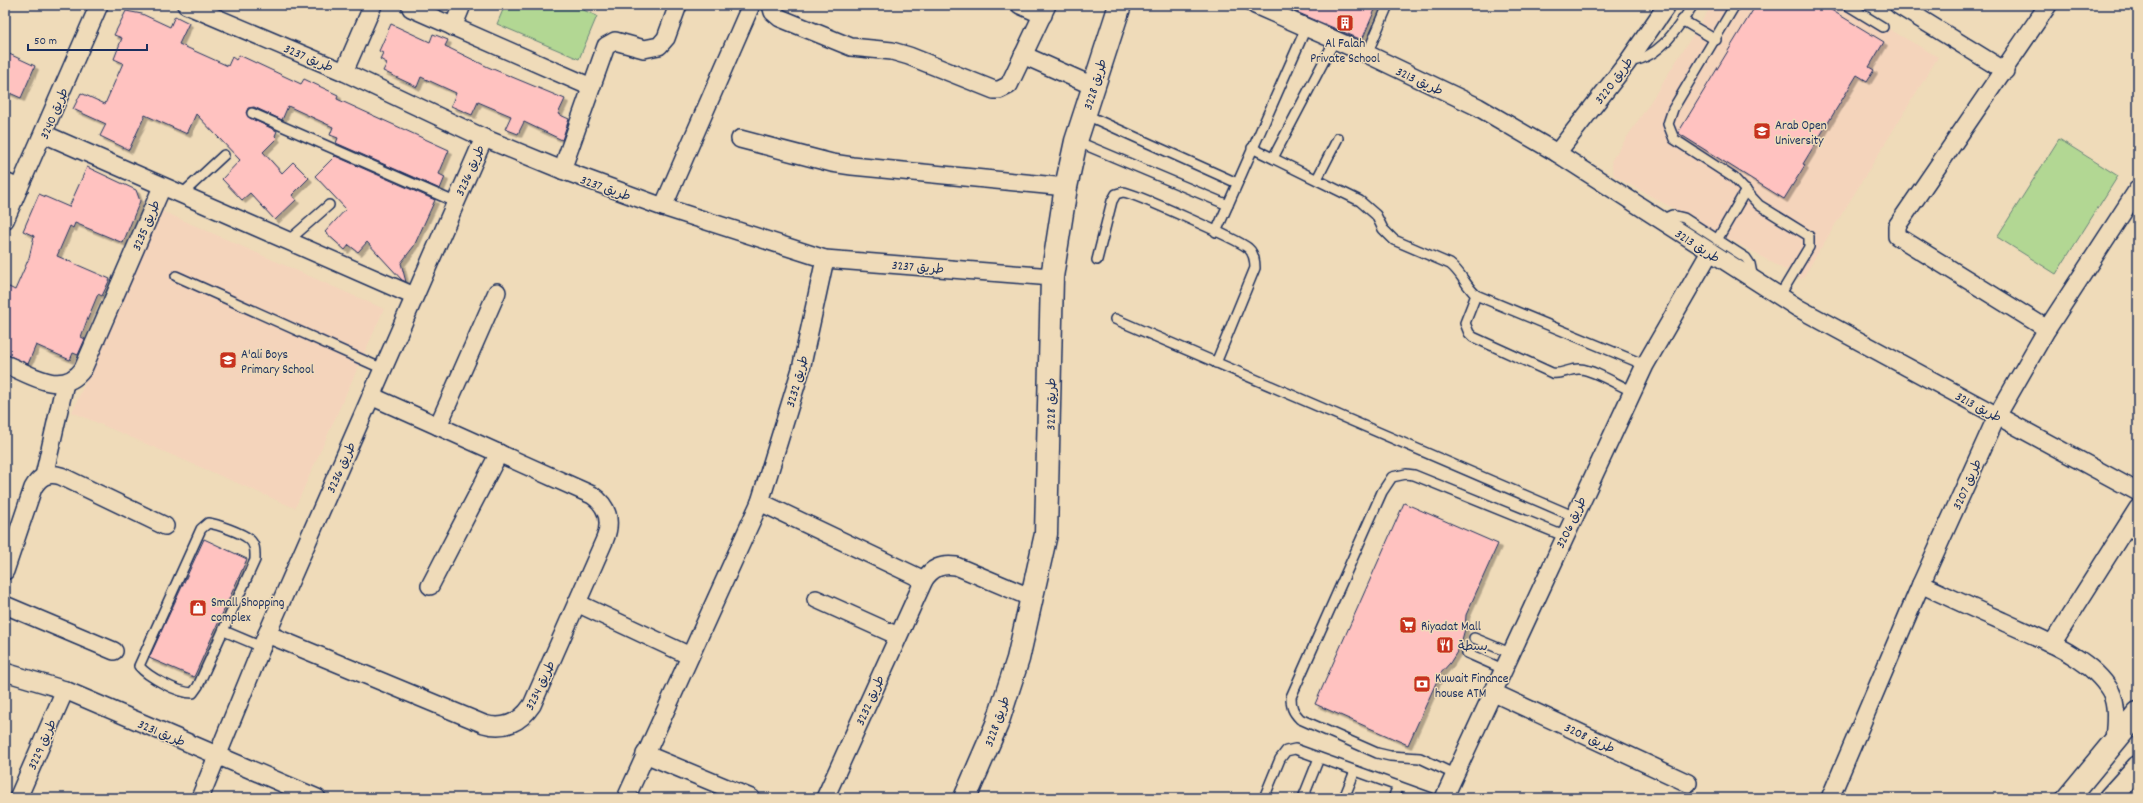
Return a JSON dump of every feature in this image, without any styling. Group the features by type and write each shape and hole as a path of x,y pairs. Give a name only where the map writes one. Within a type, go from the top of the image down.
{"street":[{"name":"طريق 3240","path":"5,220 12,185 44,134 99,5"},
{"name":"طريق 3237","path":"186,5 344,72 484,138 562,170 663,207 825,259 1052,277"},
{"path":"344,72 373,5"},
{"path":"453,27 462,5"},
{"path":"562,170 608,43 615,41 649,49 659,46 666,38 678,5"},
{"path":"663,207 751,5"},
{"path":"771,5 773,12 780,18 845,44 862,49 892,51 910,56 994,90 999,90 1009,85 1045,10 1020,5"},
{"name":"طريق 3228","path":"965,798 996,724 1018,659 1046,534 1052,277 1066,187 1076,142 1120,5"},
{"name":"طريق 3213","path":"1255,5 1367,54 1478,107 1557,153 1661,220 1713,246 1753,280 1779,297 2138,492"},
{"name":"طريق 3220","path":"1557,153 1627,63 1667,5"},
{"path":"1898,5 2005,71"},
{"path":"2047,329 1897,236 1896,231 1897,226 2005,71 2048,5"},
{"path":"411,8 591,87"},
{"path":"1023,55 1093,86"},
{"path":"44,134 162,187"},
{"name":"طريق 3236","path":"200,798 264,640 484,138"},
{"path":"740,138 832,163 1066,187"},
{"name":"طريق 3235","path":"65,383 72,380 82,369 162,187 414,296"},
{"name":"طريق 3207","path":"1830,798 1921,584 1997,416 2047,329 2138,189"},
{"name":"طريق 3206","path":"1444,798 1644,365 1713,246"},
{"name":"طريق 3232","path":"626,798 760,502 801,369 825,259"},
{"path":"438,426 497,292"},
{"path":"5,364 50,383 65,383 44,476"},
{"name":"طريق 3234","path":"264,640 484,724 494,727 503,726 520,719 532,705 577,603 608,531 609,518 604,506 592,495 371,396"},
{"path":"430,586 499,453"},
{"path":"5,571 33,488 37,481 44,476 53,474 61,476 165,526"},
{"path":"760,502 924,580"},
{"path":"2052,644 2131,533 2138,508"},
{"name":"طريق 3232","path":"825,798 898,636 929,572 937,567 946,565 956,566 1032,598"},
{"path":"1921,584 2052,644 2085,664 2098,674 2112,694 2115,720 2114,741"},
{"path":"816,599 898,636"},
{"path":"577,603 690,656"},
{"path":"5,605 114,651"},
{"name":"طريق 3231","path":"5,672 65,690 317,798"},
{"name":"طريق 3229","path":"18,798 65,690"},
{"name":"طريق 3208","path":"1492,692 1688,783"},
{"path":"2068,798 2138,713"},
{"path":"645,754 751,798"},
{"path":"2110,798 2138,767"}],"lane":[{"path":"1367,54 1388,5"},
{"path":"1627,63 1641,60 1653,54 1664,43 1692,5"},
{"path":"1735,5 1716,40 1670,114 1668,130 1674,139 1734,178 1759,205 1808,236 1809,247 1779,297"},
{"path":"1847,5 1883,27"},
{"path":"1682,20 1716,40"},
{"path":"1216,232 1306,28"},
{"path":"1273,158 1335,40"},
{"path":"252,113 456,202"},
{"path":"1084,114 1237,183"},
{"path":"1317,179 1338,138"},
{"path":"1076,142 1228,205"},
{"path":"1252,148 1317,179 1369,208 1376,215 1383,229 1394,240 1450,264 1455,268 1463,281 1476,295 1644,365"},
{"path":"181,195 224,155"},
{"path":"1713,246 1746,190"},
{"path":"1097,260 1112,201 1119,193 1126,192 1216,232 1250,250 1255,261 1255,268 1216,363"},
{"path":"288,241 329,205"},
{"path":"176,276 382,369"},
{"path":"1476,295 1465,323 1469,333 1473,337 1552,372 1562,373 1574,369 1588,370 1632,391"},
{"path":"1115,319 1573,516"},
{"path":"1454,774 1420,758 1377,753 1300,719 1291,706 1291,697 1382,492 1392,477 1406,474 1414,475 1564,536"},
{"path":"208,523 216,524 249,539 256,549 255,560 224,631 198,686 193,693 185,693 145,673 139,666 201,529 208,523"},
{"path":"224,631 264,640"},
{"path":"1474,638 1510,653"},
{"path":"1467,653 1503,669"},
{"path":"1264,798 1280,759 1286,751 1295,749 1431,798"},
{"path":"1303,798 1319,758"},
{"path":"1344,798 1355,771"},
{"path":"1393,798 1398,786"}],"shaded area":[{"name":"Arab Open University","path":"1712,5 1847,5 1938,57 1802,279 1614,176 1611,161"},
{"name":"A'ali Boys Primary School","path":"162,211 384,309 295,508 72,412"}],"green space":[{"path":"505,5 572,5 597,16 579,59 497,24"},
{"path":"2059,139 2118,176 2056,274 1997,237"}],"building":[{"name":"Al Falah Private School","path":"1280,5 1377,5 1362,40"},
{"name":"Arab Open University","path":"1756,5 1823,5 1884,42 1869,67 1874,70 1867,81 1857,75 1803,164 1805,165 1784,199 1678,133"},
{"path":"126,11 142,14 170,27 175,16 189,23 179,44 228,66 232,57 236,60 239,55 301,84 304,79 338,95 337,99 449,150 439,174 445,177 440,189 336,143 338,138 330,135 333,127 288,106 282,120 254,107 248,108 246,113 250,118 277,131 275,136 277,138 263,152 282,173 293,162 309,178 292,195 296,200 275,220 250,193 242,200 222,179 240,160 196,114 187,134 145,115 129,150 100,136 106,124 73,109 81,93 105,104 123,63 114,59 122,38 114,35"},
{"path":"391,24 430,42 433,34 448,40 445,46 488,67 565,99 558,114 569,119 562,140 524,122 518,134 505,129 511,116 478,102 472,115 451,106 456,93 421,77 417,87 383,71 387,63 380,59 383,53 379,51"},
{"path":"5,52 35,66 21,98 5,91"},
{"path":"335,156 435,200 414,246 401,263 406,282 402,280 367,242 358,252 349,245 345,250 325,232 346,209 315,176"},
{"path":"87,167 136,190 140,201 123,243 75,223 73,228 70,226 57,256 110,279 102,296 98,294 81,337 85,339 78,355 73,353 70,360 36,345 28,364 5,354 5,285 15,290 29,258 34,236 23,231 39,194 69,207"},
{"name":"Riyadat Mall","path":"1404,503 1498,544 1466,615 1465,629 1460,647 1450,663 1440,674 1408,745 1315,704"},
{"name":"Small Shopping complex","path":"204,539 247,559 194,677 149,658"}],"place":[{"name":"Al Falah Private School","path":"1345,23"},
{"name":"Arab Open University","path":"1762,131"},
{"name":"A'ali Boys Primary School","path":"228,360"},
{"name":"Small Shopping complex","path":"198,608"},
{"name":"Riyadat Mall","path":"1408,625"},
{"name":"بسطة","path":"1445,645"},
{"name":"Kuwait Finance house ATM","path":"1422,684"}]}
